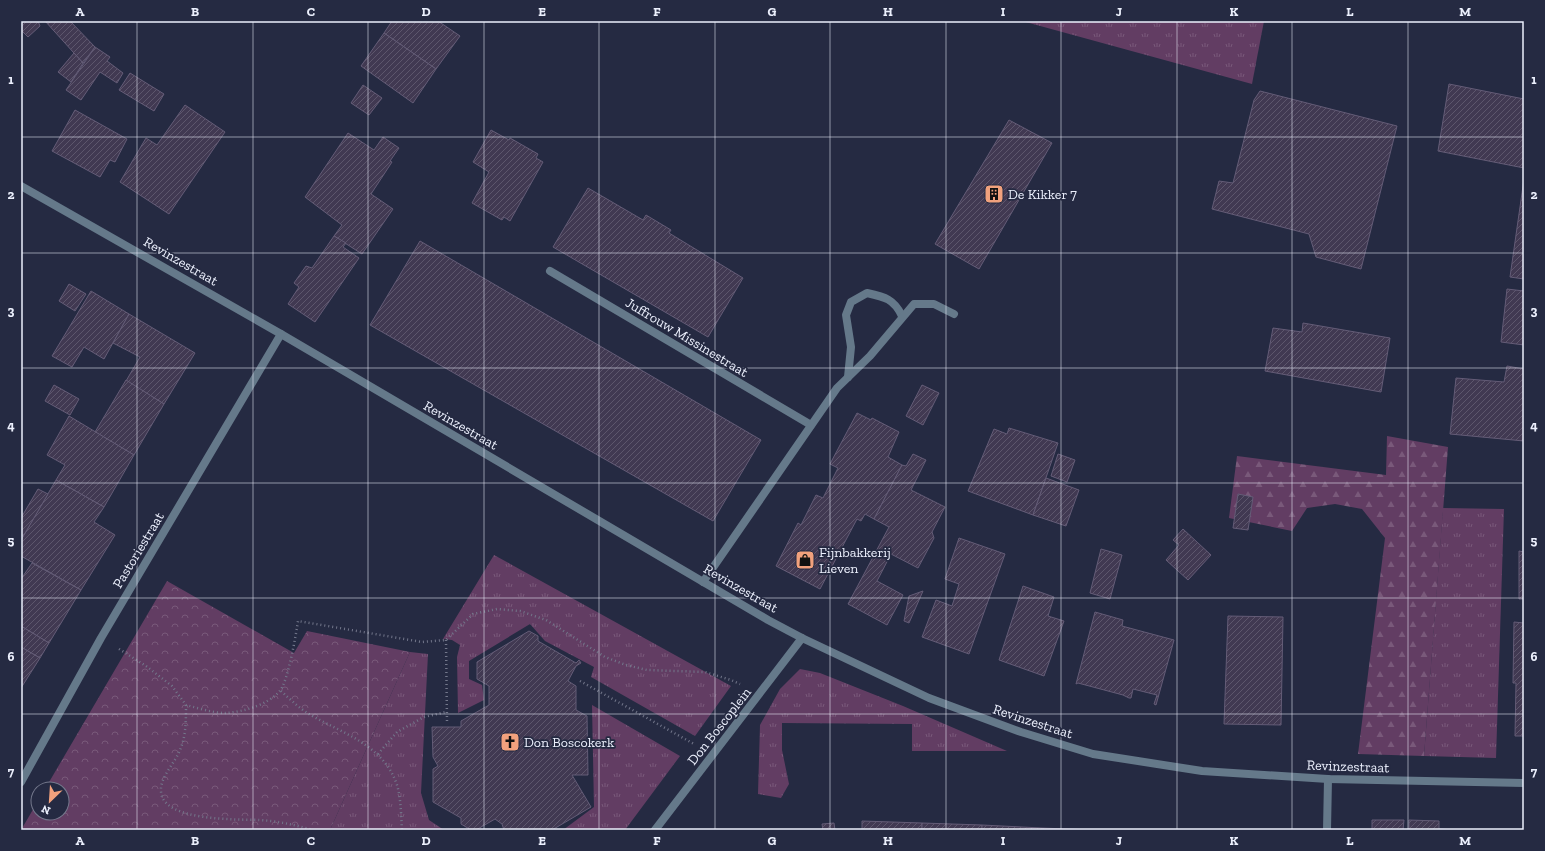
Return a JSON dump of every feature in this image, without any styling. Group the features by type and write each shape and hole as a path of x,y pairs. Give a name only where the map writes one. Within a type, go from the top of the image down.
{"street":[{"name":"Revinzestraat","path":"21,186 281,334 703,582 802,638 929,698 1022,732 1093,754 1202,771 1328,779 1524,783"},
{"name":"Juffrouw Missinestraat","path":"550,270 811,425"},
{"path":"848,377 851,347 846,315 851,302 867,293 879,296 893,301 902,316"},
{"path":"703,582 837,388 870,356 902,316 914,304 934,304 954,314"},
{"name":"Pastoriestraat","path":"21,782 101,638 281,334"},
{"name":"Don Boscoplein","path":"655,830 760,695 802,638"},
{"path":"1327,830 1328,779"}],"path":[{"path":"186,705 225,713 251,708 270,699 281,691 293,651 298,621 422,642 446,640 473,614 497,609 520,611 546,620 605,657 626,665 647,670 705,672 731,680 760,695"},
{"path":"101,638 146,666 172,686 186,705 185,738 180,751 162,783 161,792 164,800 175,809 192,815 287,823 313,830"},
{"path":"446,640 447,722"},
{"path":"580,682 713,754"},
{"path":"281,691 308,713 361,741 378,754 390,770 397,786 402,830"},
{"path":"378,754 397,732 424,717 446,712"}],"green space":[{"path":"1022,21 1264,21 1252,84"},
{"path":"1387,436 1448,447 1424,756 1358,754 1385,538 1362,509 1335,504 1307,508 1292,531 1229,518 1237,456 1386,475"},
{"path":"1443,508 1504,509 1496,758 1424,756"},
{"path":"494,555 731,686 695,736 591,677 594,667 545,641 530,624 469,661 469,679 482,685 484,700 458,713 457,657 460,645 452,640 443,639"},
{"path":"167,581 294,653 307,631 410,652 330,830 21,830 30,815 30,821 70,821 70,781 50,781"},
{"path":"410,652 428,654 421,793 429,820 444,830 330,830"},
{"path":"800,669 820,673 903,706 1007,751 912,751 912,724 782,723 782,750 789,784 781,798 758,794 760,725 780,689"},
{"path":"592,705 680,756 625,830 563,830 594,807"}],"building":[{"path":"21,21 38,21 40,26 28,37 21,30"},
{"path":"45,21 70,21 95,47 83,63"},
{"path":"392,21 438,21 460,36 436,69 384,33"},
{"path":"384,33 436,69 413,103 361,66"},
{"path":"95,47 110,57 107,61 123,73 117,83 100,72 81,100 66,90"},
{"path":"74,53 83,63 71,82 58,72"},
{"path":"130,73 164,94 154,111 119,90"},
{"path":"1449,84 1524,99 1524,168 1438,151"},
{"path":"363,85 382,98 369,115 351,103"},
{"path":"1260,91 1397,126 1361,269 1316,257 1309,234 1212,209 1219,181 1233,183 1254,100"},
{"path":"185,105 225,132 169,214 120,182 146,138 157,145"},
{"path":"75,110 127,139 115,162 110,160 100,177 52,151"},
{"name":"De Kikker 7","path":"1009,120 1052,143 979,269 935,244"},
{"path":"491,130 509,140 510,138 538,154 536,158 543,162 510,221 504,217 502,220 472,203 489,172 473,162"},
{"path":"348,133 374,150 383,137 399,148 390,161 392,162 371,194 393,209 362,254 334,236 342,225 305,197"},
{"path":"1524,179 1524,279 1510,277"},
{"path":"588,188 643,220 646,215 671,230 669,233 743,278 708,337 553,247"},
{"path":"334,236 346,243 343,247 359,258 315,322 288,304 299,287 294,283 306,266 312,268"},
{"path":"420,241 761,440 713,521 370,325"},
{"path":"69,284 86,294 75,311 59,301"},
{"path":"1507,289 1524,291 1524,345 1501,342"},
{"path":"91,291 129,314 104,359 84,347 72,367 52,356"},
{"path":"129,314 195,353 164,404 126,381 140,357 113,343"},
{"path":"1303,323 1390,338 1381,392 1265,371 1273,328 1302,332"},
{"path":"1507,366 1524,369 1524,441 1450,434 1456,378 1504,382"},
{"path":"126,380 164,404 134,455 95,432"},
{"path":"54,385 79,399 70,415 45,401"},
{"path":"922,385 939,393 923,425 906,416"},
{"path":"857,413 871,420 872,418 899,432 888,457 902,465 874,519 865,514 861,521 857,519 820,589 776,566 798,523 801,525 816,495 823,498 838,468 830,464"},
{"path":"69,416 134,455 104,507 56,480 65,465 47,455"},
{"path":"1009,428 1058,443 1033,515 968,491 994,429 1007,434"},
{"path":"913,454 926,460 911,490 945,507 932,532 934,538 918,568 891,554 877,581 903,595 887,625 848,604 889,527 874,519 902,465 906,466"},
{"path":"1058,454 1075,460 1067,482 1051,476"},
{"path":"1046,478 1079,490 1066,526 1033,515"},
{"path":"56,480 104,507 94,522 115,535 81,590 21,556 21,540"},
{"path":"38,489 48,494 21,540 21,518"},
{"path":"1238,494 1253,497 1248,530 1233,528"},
{"path":"1183,529 1211,555 1188,580 1166,560 1179,545 1173,540"},
{"path":"959,538 1005,554 969,654 922,637 936,600 952,606 959,584 945,579"},
{"path":"1101,549 1122,555 1110,599 1090,593"},
{"path":"1519,551 1524,552 1524,599 1519,599"},
{"path":"32,563 81,590 49,643 21,626 21,579"},
{"path":"1023,586 1054,597 1048,616 1064,621 1044,676 999,660"},
{"path":"923,591 909,623 904,621 909,596"},
{"path":"1095,612 1123,620 1122,626 1174,640 1156,705 1154,704 1157,695 1133,689 1131,698 1129,698 1078,683 1076,684"},
{"path":"1228,616 1283,617 1281,725 1224,724"},
{"path":"1514,622 1524,623 1524,736 1515,736 1516,683 1513,683"},
{"path":"21,626 49,643 40,658 21,647"},
{"name":"Don Boscokerk","path":"529,631 538,636 538,641 576,663 579,660 581,663 576,666 568,681 576,686 576,710 587,716 588,775 572,775 591,807 552,830 504,830 502,824 495,819 476,830 471,830 461,824 461,818 433,802 433,769 438,766 433,757 432,727 461,727 461,721 489,705 489,686 477,679 477,662"},
{"path":"21,647 40,658 21,688"},
{"path":"1372,820 1404,820 1403,830 1372,830"},
{"path":"1409,820 1439,821 1439,829 1455,830 1409,830"},
{"path":"862,821 922,823 922,830 862,830"},
{"path":"834,823 835,830 823,830 822,824"},
{"path":"922,823 982,825 982,830 922,830"},
{"path":"982,825 1042,828 1042,830 982,830"},
{"path":"1042,828 1092,830 1042,830"}],"place":[{"name":"De Kikker 7","path":"994,194"},
{"name":"Fijnbakkerij Lieven","path":"805,560"},
{"name":"Don Boscokerk","path":"510,742"}]}
